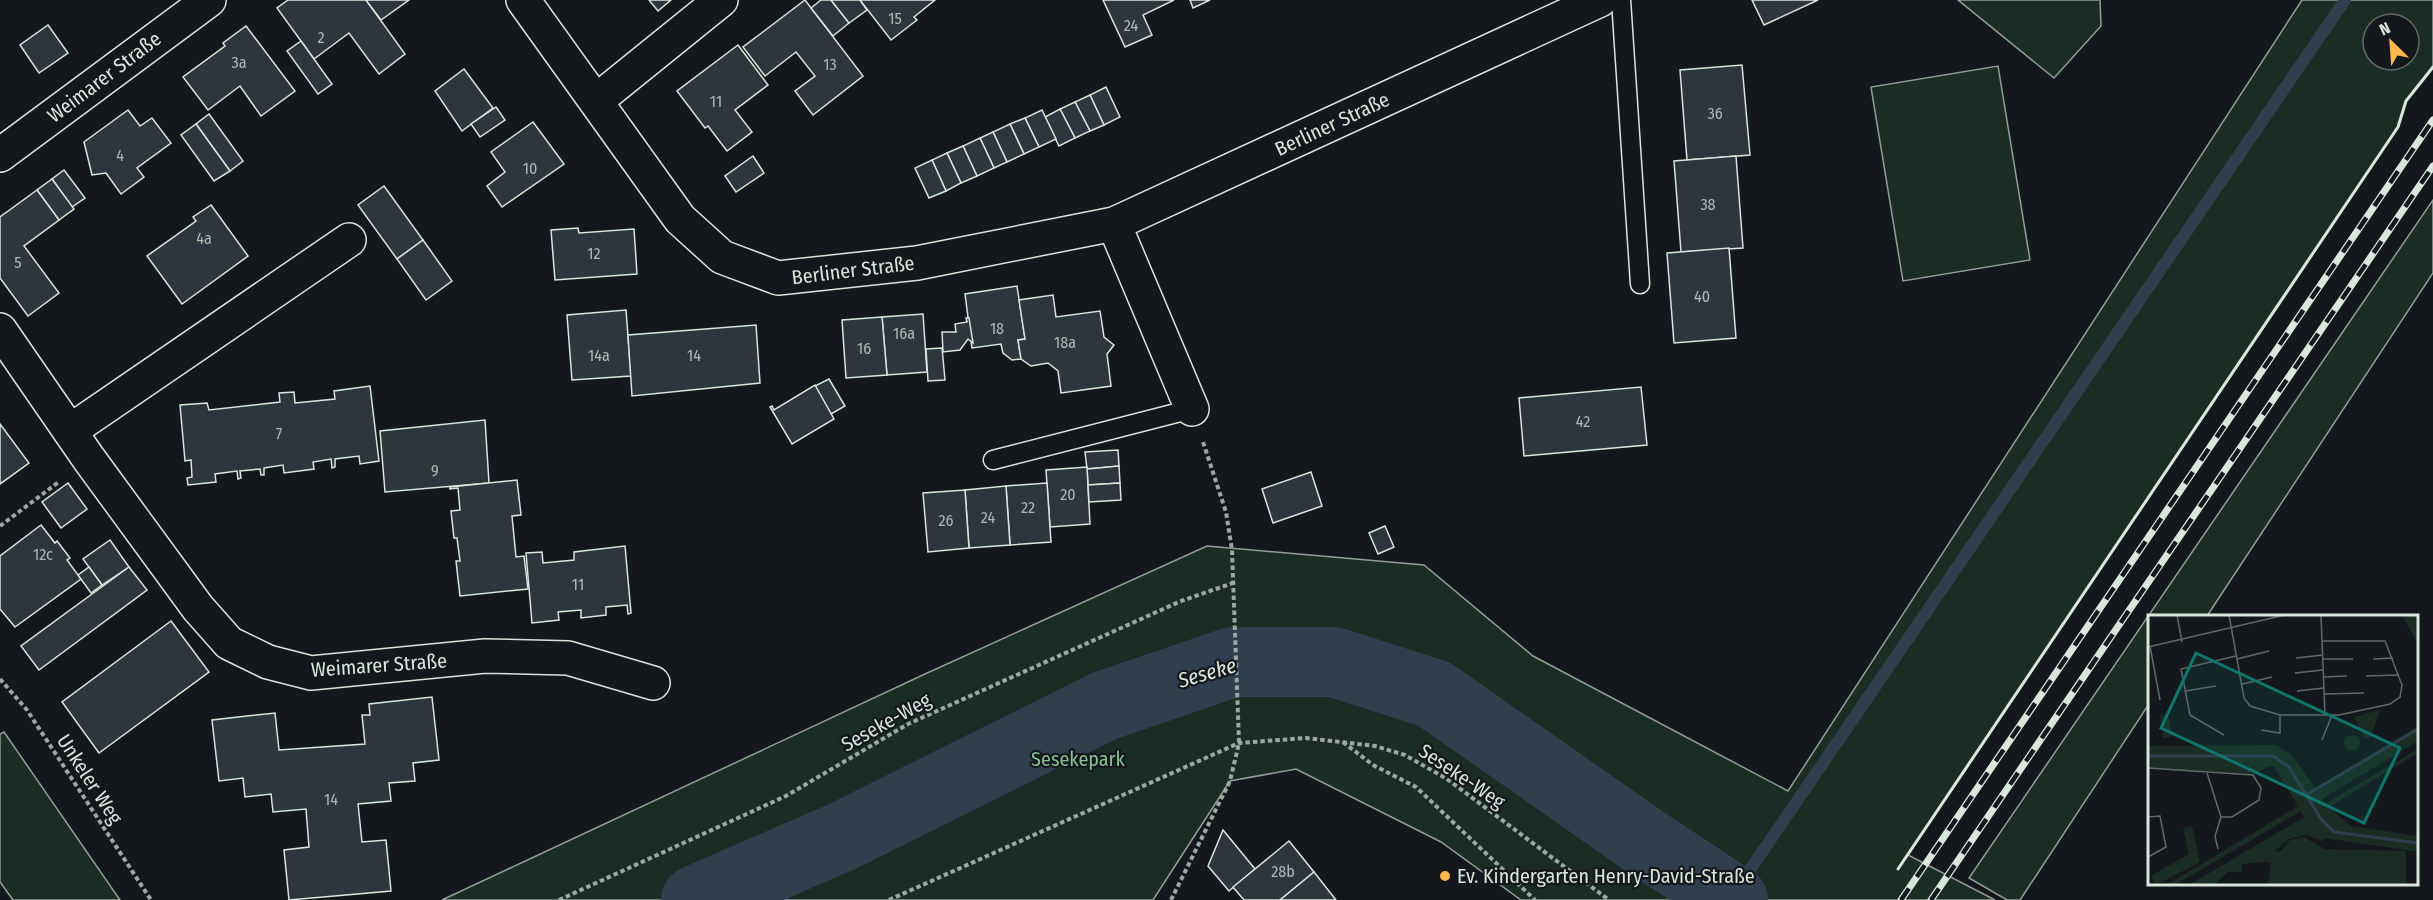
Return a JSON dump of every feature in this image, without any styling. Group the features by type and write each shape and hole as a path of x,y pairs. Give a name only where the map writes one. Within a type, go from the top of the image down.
{"street":[{"name":"Weimarer Straße","path":"0,155 208,0"},
{"name":"Berliner Straße","path":"523,0 680,219 722,257 778,278 917,263 1114,224 1544,12 1600,0"},
{"path":"596,101 721,0"},
{"path":"1114,224 1192,410"},
{"path":"70,430 349,240"},
{"name":"Weimarer Straße","path":"0,330 89,459 198,608 229,643 268,662 311,673 485,656 568,658 653,683"}],"lane":[{"path":"1621,0 1640,284"},
{"path":"993,460 1192,410"}],"path":[{"path":"1171,900 1230,781 1239,742 1232,550 1226,512 1192,410"},
{"path":"0,526 89,459"},
{"name":"Seseke-Weg","path":"559,900 786,796 908,724 1181,601 1233,583"},
{"name":"Unkeler Weg","path":"0,679 27,710 151,900"},
{"name":"Seseke-Weg","path":"1239,742 1306,738 1375,746 1405,755 1447,779 1610,900"},
{"path":"890,900 1239,742"},
{"path":"1342,742 1373,765 1416,787 1535,900"}],"green space":[{"path":"1958,0 2100,0 2101,26 2054,78"},
{"name":"Sesekepark","path":"2302,0 2433,0 2433,67 2406,101 2398,127 1908,855 1995,900 1521,900 1441,842 1296,769 1230,781 1153,900 442,900 925,674 1207,546 1424,565 1533,656 1788,791"},
{"path":"1998,66 2030,260 1903,281 1871,87"},
{"path":"2433,200 2433,273 2208,615 2149,615"},
{"path":"2148,616 2148,706 2020,900 2007,900 1969,878"},
{"path":"4,732 120,900 13,900 0,882 0,734"}],"building":[{"path":"288,0 366,0 405,54 379,74 349,33 314,59 277,8"},
{"path":"366,0 409,0 381,20"},
{"path":"649,0 671,0 658,11"},
{"path":"805,0 863,76 813,115 795,91 815,76 796,52 765,76 743,47"},
{"path":"821,0 831,0 849,23 833,36 811,8"},
{"path":"831,0 860,0 867,10 849,23"},
{"path":"860,0 935,0 914,17 917,20 891,40"},
{"path":"1103,0 1174,0 1143,15 1152,35 1125,47"},
{"path":"1190,0 1210,0 1193,8"},
{"path":"1752,0 1818,0 1764,25"},
{"path":"48,25 68,53 39,73 20,45"},
{"path":"246,26 295,91 261,116 240,86 208,110 183,77 225,46 223,43"},
{"path":"301,41 332,84 318,94 287,51"},
{"path":"738,45 768,85 735,110 752,132 727,151 708,126 705,128 677,91"},
{"path":"1742,65 1750,155 1687,160 1680,70"},
{"path":"464,69 493,108 462,131 435,91"},
{"path":"1106,87 1120,117 1104,125 1090,95"},
{"path":"1090,95 1104,125 1090,131 1075,102"},
{"path":"1075,102 1090,131 1075,138 1060,109"},
{"path":"496,107 505,120 480,137 471,124"},
{"path":"1060,109 1075,138 1059,146 1045,117"},
{"path":"128,110 140,126 152,118 171,143 137,168 144,177 121,194 106,173 92,175 84,142"},
{"path":"1042,110 1056,139 1039,147 1025,118"},
{"path":"209,114 243,161 230,171 196,124"},
{"path":"1025,118 1039,147 1024,154 1010,124"},
{"path":"533,122 564,164 502,207 487,186 505,172 491,152"},
{"path":"196,124 230,171 214,181 181,135"},
{"path":"1010,124 1024,154 1007,162 993,132"},
{"path":"993,132 1007,162 994,168 980,138"},
{"path":"980,138 994,168 977,176 963,146"},
{"path":"963,146 977,176 961,183 947,153"},
{"path":"947,153 961,183 946,191 932,160"},
{"path":"753,156 764,173 736,192 725,176"},
{"path":"1736,156 1743,248 1681,252 1674,161"},
{"path":"932,160 946,191 929,198 915,168"},
{"path":"64,170 85,198 72,207 52,179"},
{"path":"52,179 74,209 59,220 37,190"},
{"path":"384,186 423,240 397,259 358,205"},
{"path":"37,190 59,220 24,246 59,293 28,316 0,278 0,217"},
{"path":"211,205 248,256 182,304 147,256 196,221 193,217"},
{"path":"578,228 579,233 634,229 637,274 555,280 551,230"},
{"path":"423,240 452,281 426,300 397,259"},
{"path":"1729,248 1736,338 1674,343 1667,253"},
{"path":"1017,286 1025,339 1018,340 1021,359 1012,360 1003,353 1001,344 972,348 965,294"},
{"path":"1053,295 1056,317 1100,311 1104,337 1114,345 1107,354 1111,386 1061,393 1058,371 1048,363 1031,366 1021,359 1018,340 1025,339 1019,300"},
{"path":"626,310 631,376 572,380 567,315"},
{"path":"923,314 927,372 887,375 882,317"},
{"path":"882,317 887,375 846,378 842,320"},
{"path":"966,318 969,318 973,343 968,339 960,350 943,352 942,332 956,332 955,324 967,322"},
{"path":"756,325 760,383 632,396 628,335"},
{"path":"942,348 945,380 928,381 926,349"},
{"path":"829,379 845,406 831,414 815,386"},
{"path":"815,385 834,419 792,444 770,407 772,406 774,410"},
{"path":"370,386 379,461 360,464 359,456 335,459 335,467 332,468 331,459 313,462 314,469 284,473 283,465 264,468 264,475 261,475 260,469 240,471 241,478 238,479 237,471 215,474 216,482 188,485 187,478 192,477 191,460 185,461 180,405 207,403 209,410 280,402 279,393 294,392 295,403 335,399 334,391"},
{"path":"1641,387 1647,445 1524,456 1519,398"},
{"path":"485,420 489,483 385,492 380,431"},
{"path":"0,424 29,463 0,484"},
{"path":"1118,450 1119,466 1087,469 1085,452"},
{"path":"1119,466 1120,483 1088,485 1087,469"},
{"path":"1087,467 1090,524 1050,527 1046,470"},
{"path":"1311,472 1322,506 1273,523 1262,489"},
{"path":"517,480 521,515 512,516 516,557 524,556 528,589 460,596 456,561 460,561 457,538 454,538 451,511 460,510 458,488 450,489 450,487"},
{"path":"68,483 87,509 61,528 42,502"},
{"path":"1047,483 1051,542 1010,545 1006,486"},
{"path":"1120,483 1121,500 1089,502 1088,485"},
{"path":"1006,486 1010,545 969,548 965,490"},
{"path":"965,490 969,548 928,552 923,493"},
{"path":"41,525 70,558 67,560 81,579 15,627 0,609 0,556"},
{"path":"1385,526 1394,547 1378,554 1369,533"},
{"path":"110,540 129,567 102,585 83,559"},
{"path":"625,546 631,613 628,614 627,605 606,607 606,615 581,618 581,610 558,612 559,620 532,623 526,553 542,552 543,563 574,560 574,552"},
{"path":"89,567 102,585 91,593 78,575"},
{"path":"129,567 147,590 39,670 21,646"},
{"path":"171,621 209,672 99,753 62,702"},
{"path":"432,697 439,760 413,763 415,781 389,783 391,801 358,804 362,842 386,840 391,891 289,900 284,850 309,847 306,809 273,812 271,794 245,797 243,778 219,781 212,720 275,713 279,750 365,744 362,715 370,715 369,704"},
{"path":"1223,830 1255,869 1229,891 1208,866"},
{"path":"1289,841 1314,872 1280,900 1244,900 1233,887"},
{"path":"1314,872 1336,900 1280,900"}],"waterway":[{"path":"1730,899 2345,0"},
{"name":"Seseke","path":"696,900 841,837 1104,706 1233,662 1334,662 1434,694 1644,841 1733,900"}],"railway":[{"path":"1901,900 2433,120"},
{"path":"1931,900 2433,166"}],"wall":[{"path":"1898,869 2398,127 2406,101 2433,67"}],"place":[{"name":"Ev. Kindergarten Henry-David-Straße","path":"1445,876"}]}
